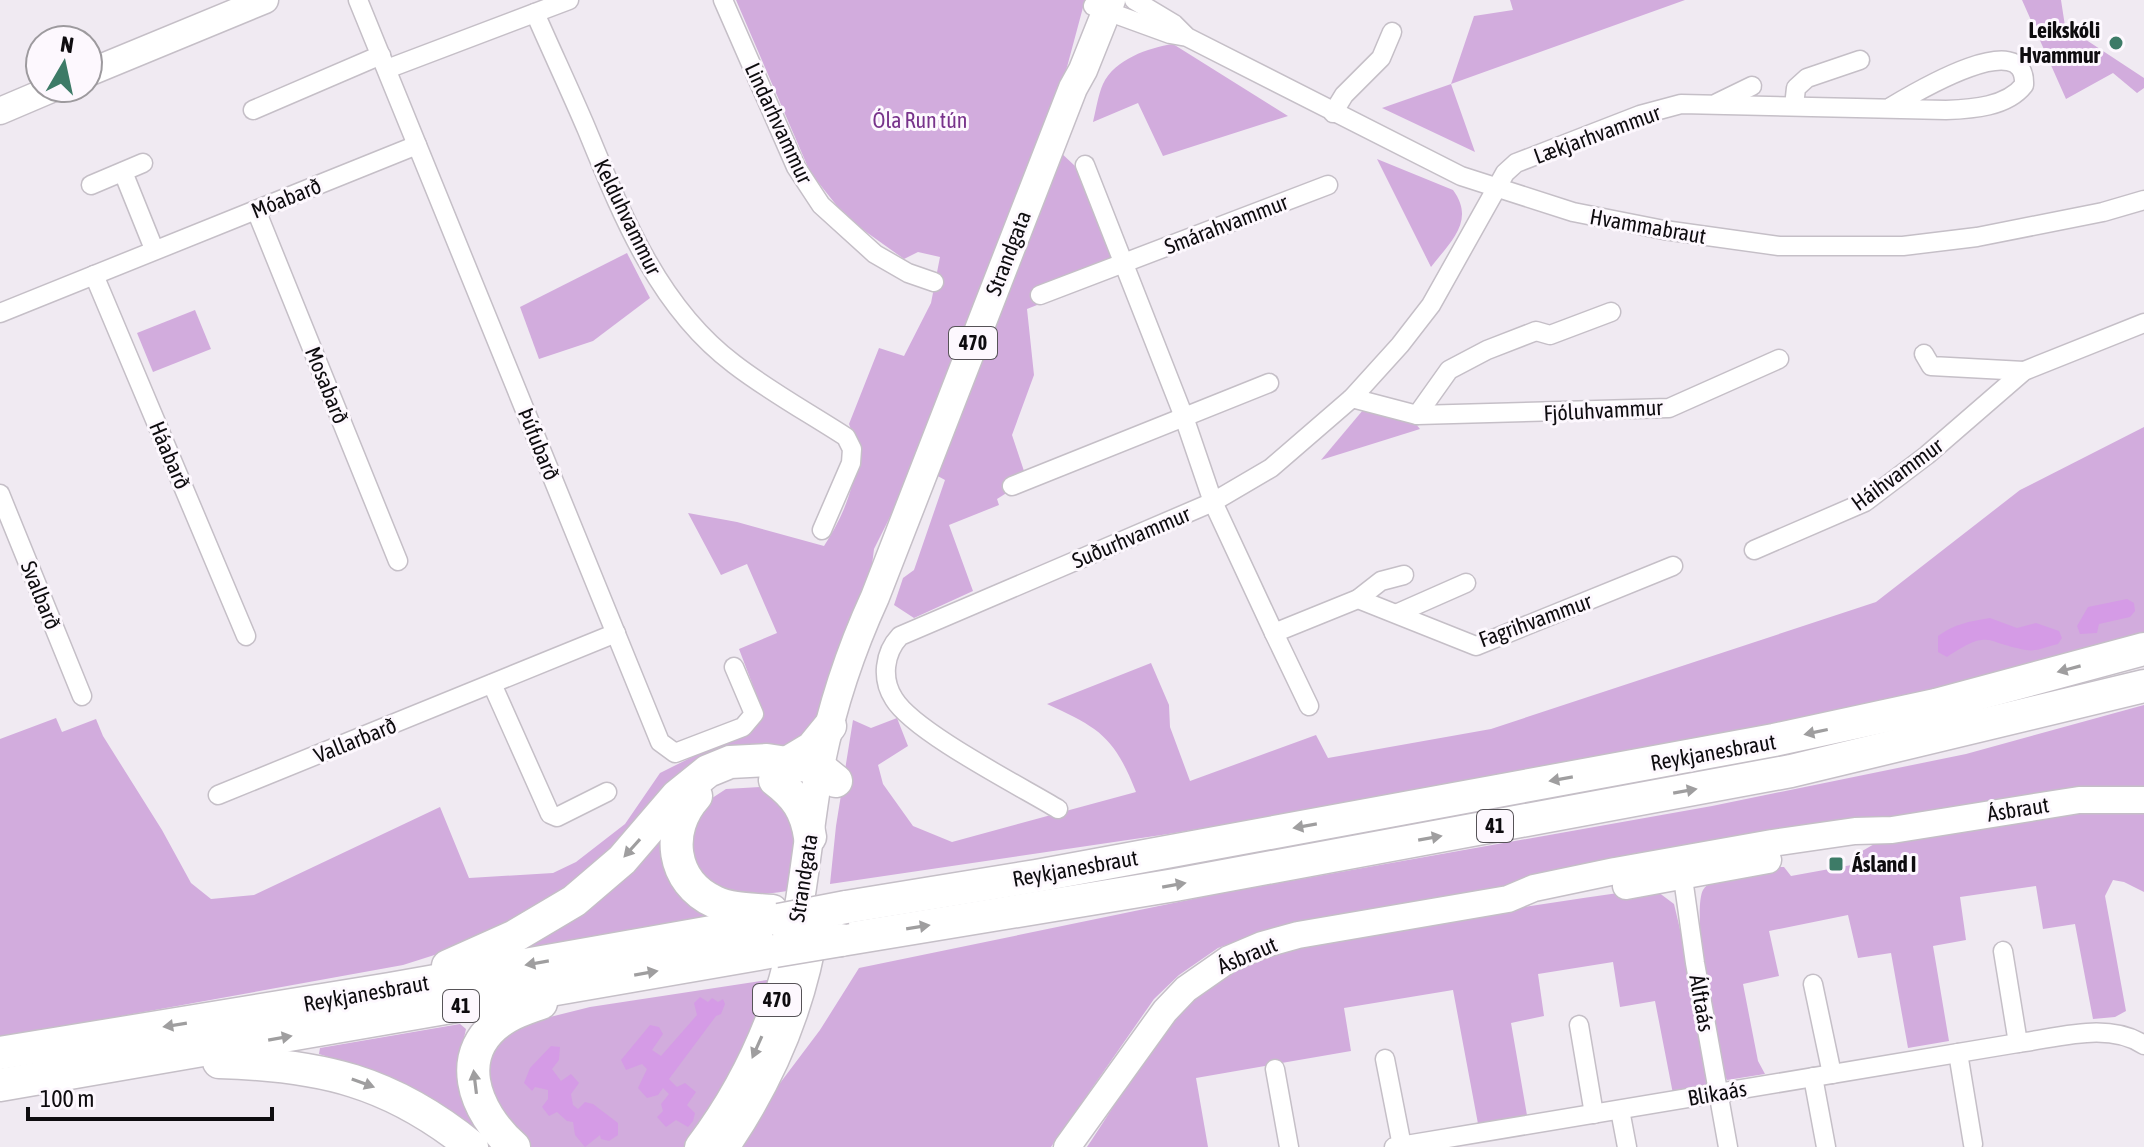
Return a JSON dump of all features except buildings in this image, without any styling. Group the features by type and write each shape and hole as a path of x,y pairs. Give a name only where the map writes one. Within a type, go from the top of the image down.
{"highway":[{"name":"Reykjanesbraut","path":"0,1053 390,989 790,915 1036,876 1774,740 1936,705 2144,649"},
{"name":"Reykjanesbraut","path":"0,1085 1175,885 1791,771 2144,686"},
{"path":"790,915 724,905 701,894 685,877 677,860 682,814 702,790 718,782 781,772 812,748 830,726"},
{"path":"390,989 515,936 574,901 622,860 677,796 708,771 740,761 824,779"},
{"path":"781,772 805,814 810,837"},
{"path":"514,1147 486,1117 479,1101 473,1072 480,1047 487,1035 507,1017 608,980"},
{"path":"148,1061 279,1065 344,1076 408,1103 472,1147"}],"main road":[{"name":"Strandgata","path":"725,1147 768,1073 810,957 830,726 854,644 1073,88 1075,68 1101,4"},
{"name":"Strandgata","path":"699,1147 734,1096 778,997 824,779 852,704 870,635 875,597"}],"street":[{"path":"104,66 265,0"},
{"name":"Þúfubarð","path":"358,0 660,742 675,753 743,727 754,714 734,667"},
{"path":"253,110 569,0"},
{"name":"Lindarhvammur","path":"723,0 796,167 821,205 875,254 908,273 934,282"},
{"name":"Hvammabraut","path":"1134,0 1174,24 1187,37"},
{"name":"Hvammabraut","path":"1101,4 1170,34 1187,37 1448,170 1496,189 1573,212 1675,232 1779,246 1903,246 1977,237 2090,215 2144,200"},
{"name":"Kelduhvammur","path":"535,13 617,201 662,286 706,339 733,364 846,437 852,449 851,463 822,530"},
{"path":"1333,113 1344,95 1385,51 1392,32"},
{"path":"1794,106 1796,88 1807,78 1860,60"},
{"name":"Lækjarhvammur","path":"1496,189 1505,173 1516,163 1640,115 1681,104 1946,110 1988,105 2019,92 2025,77 2018,64 2010,60 1996,60 1924,87 1889,108"},
{"name":"Lækjarhvammur","path":"1711,105 1752,86"},
{"path":"0,111 24,101"},
{"name":"Móabarð","path":"0,313 417,145"},
{"path":"91,185 143,163"},
{"path":"1085,165 1184,417 1213,502 1309,706"},
{"path":"123,172 154,249"},
{"name":"Smárahvammur","path":"1040,295 1328,185"},
{"name":"Suðurhvammur","path":"1058,809 927,730 897,703 890,692 886,668 892,646 908,632 1213,502 1271,468 1352,398 1400,345 1431,305 1496,189"},
{"name":"Mosabarð","path":"256,210 398,561"},
{"name":"Háabarð","path":"94,275 246,636"},
{"path":"1417,415 1449,370 1487,350 1536,331 1550,335 1611,312"},
{"name":"Háihvammur","path":"1754,550 1865,502 1927,455 2024,371 2144,323"},
{"name":"Háihvammur","path":"1924,354 1931,366 2024,371"},
{"name":"Fjóluhvammur","path":"1352,398 1417,415 1669,408 1779,359"},
{"path":"1012,486 1269,383"},
{"name":"Svalbarð","path":"0,494 82,696"},
{"name":"Fagrihvammur","path":"1358,599 1476,646 1673,566"},
{"path":"1274,633 1358,599 1381,581 1404,575"},
{"path":"1398,613 1466,583"},
{"name":"Vallarbarð","path":"218,795 616,633"},
{"path":"492,684 550,814 557,817 566,814 607,792"},
{"name":"Ásbraut","path":"1067,1147 1165,1011 1186,989 1229,959 1262,945 1298,935 1508,899 1535,900 1682,867 1860,841 1892,830 2079,800 2144,800"},
{"name":"Álftaás","path":"1682,867 1695,963 1728,1147"},
{"path":"2003,951 2018,1043"},
{"path":"1813,984 1823,1076 1826,1147"},
{"path":"1579,1025 1594,1114"},
{"name":"Blikaás","path":"1385,1059 1398,1146 1478,1140 1594,1114 2018,1043 2112,1031 2131,1036 2144,1045"},
{"path":"1958,1053 1973,1144"},
{"path":"1275,1069 1289,1147"},
{"path":"1620,1110 1627,1147"}],"green space":[{"name":"Óla Run tún","path":"736,0 1085,0 1067,67 993,264 897,503 874,549 870,581 839,668 807,743 760,750 625,844 536,915 447,951 403,965 0,1038 0,739 56,718 62,732 96,719 103,736 191,883 211,899 254,895 440,807 469,878 553,873 576,862 625,824 660,773 752,727 761,707 739,649 777,633 747,564 721,575 688,513 737,522 824,546 840,518 852,487 856,455 849,424 879,348 904,356 931,303 940,257 918,252 904,259 862,229 837,206 810,172"},
{"path":"1510,0 1685,0 1451,84 1474,16 1513,10"},
{"path":"2022,0 2061,0 2065,26 2144,78 2144,88 2137,93 2113,73 2066,99"},
{"path":"1173,44 1288,116 1163,156 1138,103 1093,122 1103,84 1115,68 1143,52"},
{"path":"1451,84 1475,152 1382,108"},
{"path":"1059,151 1090,180 1120,272 1027,309 1034,375 1012,435 1027,480 997,499 999,505 949,525 973,591 914,618 894,605 903,578 914,570 945,480 934,474"},
{"path":"1377,159 1453,190 1459,201 1462,212 1458,231 1431,267"},
{"path":"627,253 650,298 593,341 539,359 520,307"},
{"path":"195,310 211,349 153,372 137,333"},
{"path":"1363,410 1414,422 1420,429 1321,460"},
{"path":"2144,427 2144,635 1932,693 1664,748 1175,833 830,884 853,720 871,728 897,718 908,746 878,765 883,784 913,826 952,842 1136,792 1120,758 1103,736 1080,720 1047,704 1151,663 1169,705 1170,727 1190,781 1316,735 1328,758 1491,729 1876,602 2020,490"},
{"path":"2144,705 2144,790 1274,928 1218,948 1179,975 1154,999 1051,1147 732,1147 820,1030 859,968 1217,894 1712,806 1966,754"},
{"path":"760,787 788,803 801,843 795,890 743,894 718,888 699,871 688,848 703,804 726,789"},
{"path":"2144,807 2144,892 2113,880 2105,896 2126,1011 2115,1017 2093,1019 2075,924 2043,929 2036,886 1960,897 1966,940 1933,946 1949,1041 1908,1048 1891,953 1858,958 1848,915 1769,931 1779,976 1743,984 1758,1061 1765,1074 1727,1080 1716,1044 1702,954 1700,904 1703,890 1708,884 1728,875 1765,868 1784,867 1791,876 1857,864 1857,854 1876,843 2062,811"},
{"path":"671,812 669,849 739,918 507,955"},
{"path":"1646,889 1658,892 1674,904 1689,967 1710,1087 1674,1099 1655,1001 1620,1007 1613,962 1538,974 1544,1016 1511,1023 1528,1121 1479,1129 1453,990 1344,1008 1351,1051 1196,1078 1208,1147 1087,1147 1142,1062 1173,1022 1209,987 1254,960 1332,938"},
{"path":"773,979 748,1048 687,1147 530,1147 517,1137 488,1099 488,1057 497,1039 526,1023 590,1007"},
{"path":"460,1024 466,1029 462,1047 504,1147 486,1147 441,1106 378,1073 319,1054 320,1048"}],"shaded area":[{"path":"2127,599 2134,603 2135,611 2130,617 2099,624 2097,633 2080,634 2077,626 2088,607"},
{"path":"1990,618 2017,628 2036,623 2059,631 2062,638 2058,644 2034,650 1980,640 1947,657 1938,652 1938,636 1944,632"},
{"path":"700,997 708,1002 712,998 718,1002 723,999 725,1004 721,1014 716,1016 669,1079 677,1087 685,1083 696,1092 687,1105 695,1113 693,1121 688,1127 676,1120 666,1127 657,1117 663,1111 661,1104 669,1094 663,1088 658,1095 647,1098 638,1088 647,1069 642,1064 626,1070 621,1060 650,1025 659,1027 663,1034 652,1050 661,1056 697,1015 694,1003"},
{"path":"551,1046 560,1047 559,1060 552,1069 561,1081 571,1074 579,1083 571,1094 573,1105 578,1109 585,1102 593,1104 618,1123 618,1135 609,1141 601,1139 600,1135 585,1147 575,1135 573,1122 557,1112 549,1116 542,1107 548,1099 548,1090 535,1087 532,1091 524,1083 530,1068"}],"place":[{"name":"Leikskóli Hvammur","path":"2116,43"},
{"name":"Ásland I","path":"1836,864"}]}
